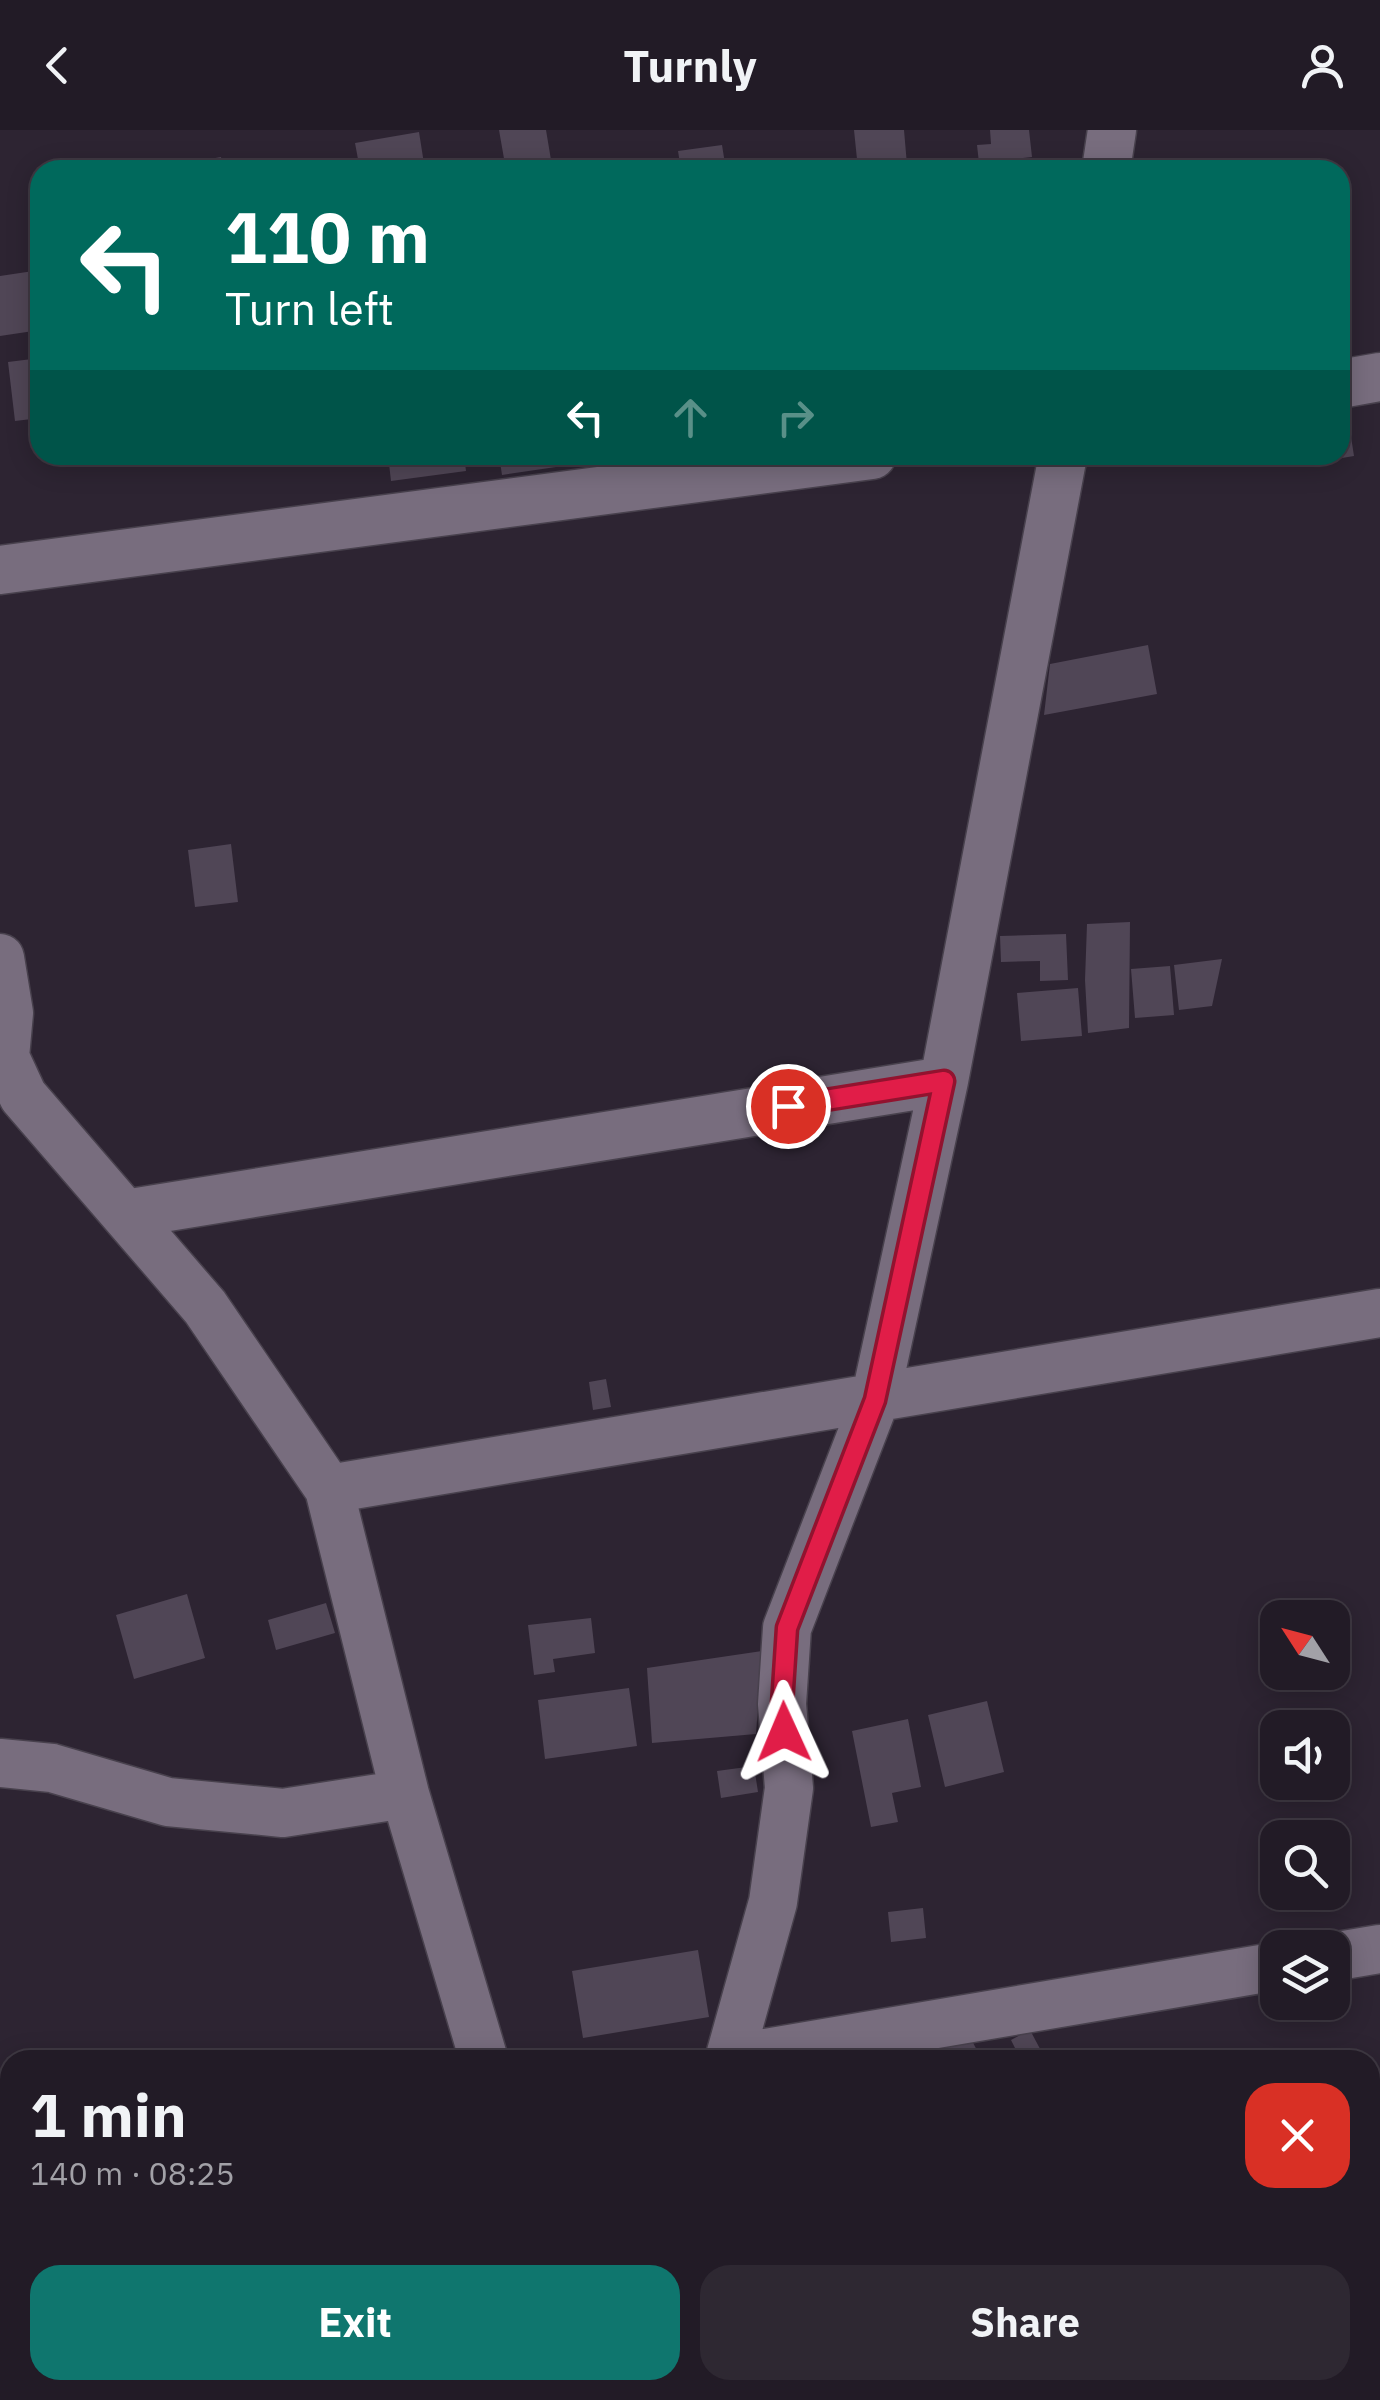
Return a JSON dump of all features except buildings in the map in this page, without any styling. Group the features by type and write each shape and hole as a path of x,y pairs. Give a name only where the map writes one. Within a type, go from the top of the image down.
{"street":[{"path":"1108,160 1112,130"},
{"path":"1350,382 1380,377"},
{"path":"0,570 796,465"},
{"path":"733,2050 773,1902 789,1788 782,1704 787,1628 875,1400 944,1081 1061,465"},
{"path":"0,958 9,1013 2,1057 23,1096 205,1307 329,1489 405,1794 481,2050"},
{"path":"124,1214 944,1081"},
{"path":"329,1489 1380,1313"},
{"path":"0,1763 52,1768 168,1802 283,1813 405,1794"},
{"path":"1350,1954 1380,1949"},
{"path":"788,2050 1260,1969"}],"route":[{"path":"784,1732 787,1628 875,1400 944,1081 788,1106"}]}
